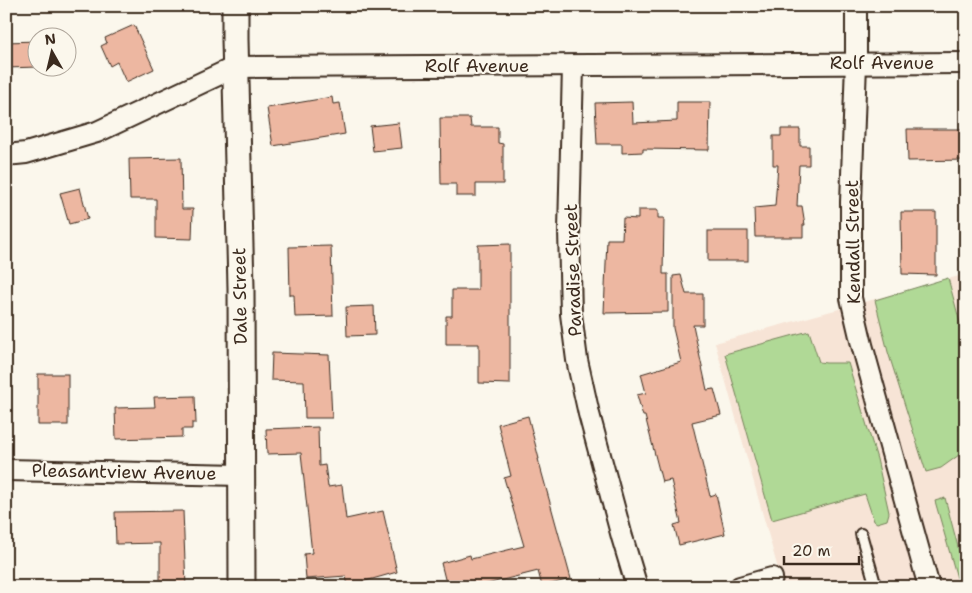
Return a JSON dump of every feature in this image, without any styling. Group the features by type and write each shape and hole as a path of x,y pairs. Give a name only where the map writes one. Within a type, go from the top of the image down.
{"street":[{"name":"Dale Street","path":"235,6 241,288 242,587"},
{"name":"Kendall Street","path":"856,6 851,202 851,298 862,345 929,587"},
{"name":"Rolf Avenue","path":"6,155 26,153 97,132 235,67 966,63"},
{"name":"Paradise Street","path":"572,66 569,230 571,314 577,360 589,414 637,587"},
{"name":"Pleasantview Avenue","path":"6,470 241,475"},
{"path":"740,587 772,578"}],"lane":[{"path":"861,534 876,587"}],"shaded area":[{"path":"966,274 966,587 783,587 715,343"}],"green space":[{"path":"948,278 966,345 966,450 941,468 926,472 888,352 875,300"},
{"path":"809,331 819,362 848,363 877,459 889,513 887,520 877,523 874,521 865,494 772,520 725,354"},
{"path":"945,498 962,562 966,568 966,574 957,578 935,501"}],"building":[{"path":"134,25 154,69 126,82 117,62 110,66 101,46 107,43 105,38"},
{"path":"28,41 28,67 6,68 6,42"},
{"path":"332,97 333,104 340,103 345,134 273,146 267,108"},
{"path":"632,102 633,123 677,121 677,102 710,102 709,150 643,149 643,152 622,153 622,144 597,144 595,103"},
{"path":"440,118 470,118 471,127 498,127 498,143 503,144 503,184 476,184 476,196 456,196 456,184 441,184"},
{"path":"399,123 402,148 373,151 370,126"},
{"path":"781,129 800,129 800,146 809,146 809,165 799,165 797,206 802,206 805,225 803,225 803,237 755,237 754,208 775,206 778,165 773,165 773,136 781,136"},
{"path":"907,129 966,129 966,160 908,161"},
{"path":"181,158 182,209 193,209 192,239 156,238 156,199 130,199 129,159"},
{"path":"80,188 88,219 69,224 60,193"},
{"path":"638,210 658,210 658,218 664,218 663,274 668,274 668,312 604,313 607,239 622,239 623,218 638,219"},
{"path":"901,212 936,212 936,275 902,274"},
{"path":"708,231 748,231 748,261 708,261"},
{"path":"510,244 510,384 479,383 479,344 446,344 446,316 452,316 452,290 478,290 478,245"},
{"path":"331,246 333,316 295,317 294,295 290,295 289,247"},
{"path":"681,275 686,294 703,294 703,325 693,325 707,390 714,389 721,415 692,422 710,496 716,494 725,534 679,545 674,525 681,523 671,480 662,482 645,416 643,416 637,395 646,393 641,374 681,362 673,328 673,276"},
{"path":"374,306 375,335 347,336 346,307"},
{"path":"272,353 329,355 332,418 305,418 304,381 271,380"},
{"path":"38,374 68,374 68,425 38,425"},
{"path":"195,396 196,423 192,423 192,429 182,429 182,437 116,439 115,408 155,407 154,397"},
{"path":"528,416 571,579 542,586 538,571 475,587 447,587 441,563 470,555 471,559 524,546 504,478 511,476 498,424"},
{"path":"318,427 319,466 325,465 328,487 342,485 346,519 383,511 397,572 348,586 346,576 306,579 304,554 312,553 301,453 267,454 266,429"},
{"path":"183,511 186,587 160,587 160,543 116,544 115,512"}]}
